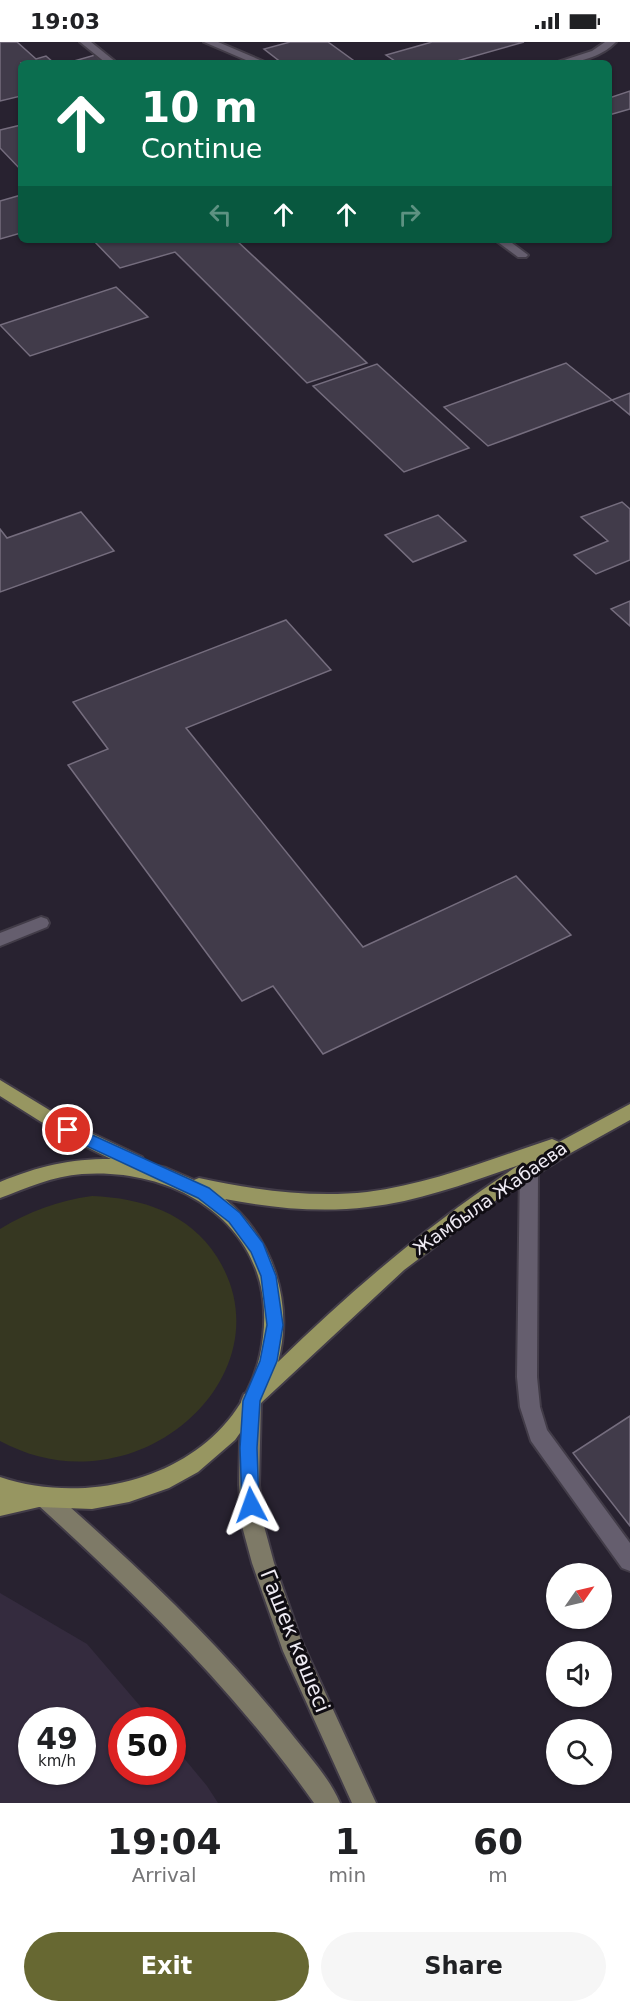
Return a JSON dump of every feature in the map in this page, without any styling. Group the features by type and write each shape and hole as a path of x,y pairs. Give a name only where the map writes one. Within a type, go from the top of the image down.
{"main road":[{"path":"0,1087 68,1130 203,1193 234,1218 257,1248 268,1276 274,1305 273,1345 264,1375 251,1401 242,1416 219,1443 191,1465 158,1483 122,1495 103,1498 44,1498 0,1506"},
{"path":"572,1141 630,1111"},
{"name":"Жамбыла Жабаева","path":"251,1401 367,1290 430,1237 572,1141"},
{"name":"Жамбыла Жабаева","path":"185,1183 232,1194 296,1200 344,1200 387,1196 426,1187 572,1141"},
{"path":"0,1190 43,1173 83,1165 116,1165 164,1174"},
{"name":"Гашек көшесі","path":"251,1401 249,1485 253,1526 263,1563 291,1642 364,1803"},
{"path":"0,1486 44,1498 135,1578 193,1636 246,1697 308,1773 328,1803"}],"lane":[{"path":"86,42 108,60"},
{"path":"209,42 254,60"},
{"path":"570,60 595,53 611,42"},
{"path":"505,243 522,255"},
{"path":"0,940 41,922"},
{"path":"529,1169 527,1377 530,1407 538,1434 630,1561"}],"shaded area":[{"path":"0,1593 87,1644 141,1707 108,1707 108,1785 186,1785 186,1761 218,1803 0,1803"}],"green space":[{"path":"92,1196 129,1200 146,1205 163,1211 193,1229 217,1257 232,1291 236,1325 230,1358 216,1388 194,1414 167,1436 136,1452 101,1460 62,1461 24,1452 0,1441 0,1229 44,1208"}],"building":[{"path":"0,42 17,42 36,59 46,56 51,60 18,60 18,97 0,101"},
{"path":"290,42 328,42 353,60 278,60 264,49"},
{"path":"432,42 524,42 461,60 394,60 386,55"},
{"path":"95,55 101,60 78,60"},
{"path":"630,91 630,109 612,114 612,97"},
{"path":"18,126 18,167 0,148 0,130"},
{"path":"18,196 18,234 0,239 0,201"},
{"path":"96,243 239,243 367,363 307,383 175,252 120,268"},
{"path":"116,287 148,317 30,356 0,325"},
{"path":"566,363 612,400 488,446 444,407"},
{"path":"377,364 469,448 404,472 313,386"},
{"path":"630,393 630,415 612,400"},
{"path":"622,502 630,509 630,560 596,574 574,555 608,541 581,517"},
{"path":"81,512 114,551 0,592 0,529 7,538"},
{"path":"438,515 466,541 413,562 385,535"},
{"path":"630,601 630,626 611,609"},
{"path":"286,620 331,670 186,728 363,947 516,876 571,935 323,1054 273,986 242,1001 68,765 108,749 73,702"},
{"path":"630,1416 630,1526 573,1453"}],"route":[{"path":"68,1130 203,1193 234,1218 257,1248 268,1276 274,1305 275,1325 273,1345 264,1375 251,1401 248,1448 251,1505"}]}
